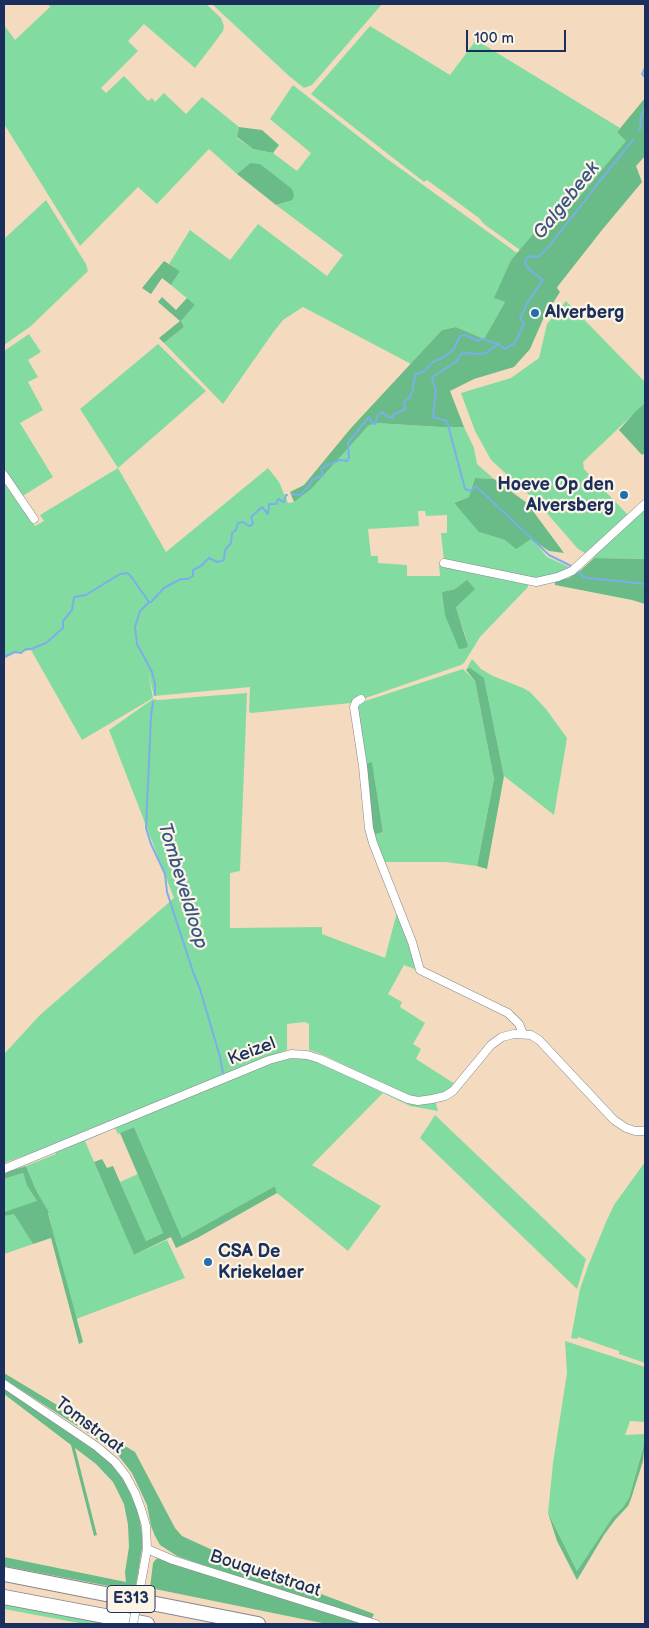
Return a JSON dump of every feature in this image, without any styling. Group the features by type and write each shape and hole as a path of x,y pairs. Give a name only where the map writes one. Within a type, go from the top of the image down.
{"highway":[{"name":"E313","path":"4,1574 258,1624"},
{"name":"E313","path":"4,1597 147,1624"}],"street":[{"path":"4,475 34,519"},
{"path":"444,563 536,582 558,577 572,571 645,504"},
{"path":"361,699 354,706 363,766 369,828 373,843 412,942 420,970 508,1013 519,1024 523,1034 531,1035 539,1040 620,1124 635,1131 645,1131"},
{"name":"Keizel","path":"4,1169 269,1060 291,1054 307,1055 320,1059 408,1099 418,1101 432,1100 453,1091 495,1042 506,1035 523,1034"},
{"name":"Tomstraat","path":"4,1384 96,1446 115,1462 126,1476 142,1509 146,1526 147,1549 134,1624"},
{"name":"Bouquetstraat","path":"147,1549 172,1560 376,1624"}],"green space":[{"path":"48,4 206,4 221,18 224,26 223,31 195,68 144,24 128,41 138,51 101,88 106,93 124,76 148,101 152,98 155,102 164,93 186,114 202,97 239,127 237,138 253,149 273,153 297,171 311,153 270,119 293,85 386,158 517,253 511,260 495,298 505,302 484,339 456,327 442,330 411,364 303,307 283,320 223,404 164,343 184,327 181,321 195,305 171,285 180,271 169,264 190,230 230,260 258,224 327,276 343,255 276,205 290,201 250,163 237,174 209,149 157,204 138,187 80,246 4,124 4,25 15,40 50,7"},
{"path":"212,4 382,4 312,85 304,88"},
{"path":"370,26 450,75 476,40 620,128 617,132 627,141 565,214 560,209 534,233 520,250 427,180 424,182 311,94"},
{"path":"645,98 645,156 636,166 642,182 558,286 557,288 560,292 544,317 530,349 514,367 474,379 450,391 464,427 375,423 368,426 311,489 294,502 290,492 304,485 351,428 442,330 456,327 484,339 505,302 494,298 511,260 534,233 560,209 565,214 626,141 617,132"},
{"path":"239,127 262,130 279,145 273,153 253,149 237,137"},
{"path":"250,163 260,164 292,189 293,199 276,205 237,174"},
{"path":"46,200 86,264 88,271 31,326 4,345 4,239"},
{"path":"164,261 180,271 171,285 162,278 151,294 142,288"},
{"path":"162,297 176,310 187,298 195,305 181,321 184,327 164,343 159,338 180,321 158,302"},
{"path":"566,301 645,382 645,403 583,462 584,469 628,515 645,508 645,559 594,558 578,549 539,504 491,460 475,431 461,393 511,378 539,358 547,324"},
{"path":"29,334 41,352 28,360 38,377 28,382 43,410 20,423 53,477 21,497 4,472 4,351"},
{"path":"158,344 206,391 118,468 80,409"},
{"path":"645,403 645,453 642,455 619,430"},
{"path":"375,423 464,427 474,448 477,464 494,479 475,478 469,497 454,503 480,532 505,540 531,538 547,557 569,567 563,573 530,579 444,561 441,533 447,533 447,515 426,516 425,511 418,511 419,526 368,529 371,556 378,556 378,563 407,565 407,576 440,576 439,564 528,585 480,637 464,663 351,703 251,713 249,712 250,687 154,696 148,672 153,698 82,740 31,650 14,653 4,659 4,480 35,526 44,521 40,515 118,468 166,552 268,468 279,482 288,503 294,502 368,426","holes":["455,589 456,607 467,641 442,592"]},
{"path":"475,478 494,479 527,503 564,553 549,551 531,539 516,549 505,540 479,532 454,503 469,497"},
{"path":"594,558 645,559 645,604 555,585 555,581 569,578"},
{"path":"467,580 475,589 456,607 468,646 459,649 445,615 442,592 455,589"},
{"path":"472,659 481,669 493,676 530,692 546,709 567,738 554,815 504,776 484,678 466,670"},
{"path":"470,668 484,678 504,776 487,869 477,866 494,779 475,681 466,670"},
{"path":"463,669 475,681 494,779 477,866 445,862 382,862 373,835 383,832 372,763 365,764 357,710 359,703"},
{"path":"247,693 240,871 230,873 230,928 322,927 322,934 385,958 397,912 410,944 417,970 404,965 388,994 402,1002 400,1007 425,1023 413,1044 421,1049 416,1059 455,1084 444,1093 425,1097 405,1094 309,1050 309,1024 305,1022 287,1024 287,1050 241,1068 233,1079 277,1061 307,1058 344,1073 383,1093 312,1165 381,1206 348,1251 277,1193 275,1186 182,1238 134,1127 118,1134 115,1128 85,1141 134,1255 167,1240 185,1278 76,1319 49,1212 36,1190 26,1166 56,1154 54,1145 4,1163 4,1054 40,1015 174,898 109,730 153,699"},
{"path":"372,762 383,832 373,835 365,764"},
{"path":"385,1092 415,1104 436,1103 438,1111 410,1106 383,1093"},
{"path":"435,1115 586,1259 577,1289 420,1138"},
{"path":"134,1127 182,1238 275,1186 277,1193 176,1248 171,1237 134,1255 94,1162 102,1159 107,1168 113,1166 146,1241 163,1233 120,1133"},
{"path":"645,1162 645,1363 619,1354 619,1351 578,1337 577,1339 571,1338 580,1289 606,1222 614,1205"},
{"path":"26,1166 36,1190 49,1212 83,1342 79,1344 51,1238 33,1244 14,1214 4,1216 4,1212 37,1201 27,1186 23,1173 4,1179 4,1173"},
{"path":"23,1173 27,1186 38,1202 4,1212 4,1179"},
{"path":"138,1174 163,1233 146,1241 120,1182"},
{"path":"14,1213 33,1244 4,1254 4,1216"},
{"path":"565,1341 645,1367 645,1422 630,1421 625,1435 645,1434 645,1441 629,1498 612,1518 577,1571 548,1513 553,1463 567,1373"},
{"path":"4,1373 135,1452 175,1528 182,1536 247,1566 374,1614 371,1620 177,1556 160,1545 151,1526 147,1505 132,1473 118,1455 88,1433 4,1379"},
{"path":"4,1388 101,1453 124,1479 139,1513 142,1535 142,1549 135,1591 4,1566 4,1557 126,1582 125,1572 129,1547 128,1525 124,1504 113,1482 96,1464 75,1448 97,1535 94,1536 71,1445 4,1394"},
{"path":"645,1441 643,1461 628,1506 604,1535 577,1580 557,1541 548,1513 577,1571 612,1518 629,1498"},
{"path":"162,1557 366,1624 327,1624 150,1588 153,1563 156,1559"},
{"path":"4,1604 109,1624 84,1624 4,1609"}],"waterway":[{"name":"Galgebeek","path":"645,68 642,74 645,77"},
{"name":"Galgebeek","path":"638,130 641,128 640,120 645,108"},
{"name":"Galgebeek","path":"292,494 301,495 309,487 312,480 323,475 321,469 325,466 340,460 347,461 349,458 348,443 369,417 372,423 375,424 378,415 383,412 392,418 393,415 405,409 404,402 410,397 416,374 425,371 431,363 444,357 454,349 460,336 465,335 478,341 482,339 500,345 505,349 515,343 524,324 520,318 543,280 525,264 526,259 530,256 538,257 546,250 633,140"},
{"path":"498,344 486,353 461,354 457,361 433,377 432,380 436,390 433,417 447,421 465,489 471,491 476,486 549,555 571,566"},
{"name":"Galgebeek","path":"4,657 15,652 21,653 26,649 46,643 63,628 63,621 72,610 74,597 86,595 120,574 127,573 130,575 149,602 151,602 164,588 181,579 188,579 193,576 193,570 201,566 209,558 217,562 224,560 225,550 231,543 232,533 236,530 238,523 243,522 249,526 252,525 251,517 262,507 268,514 269,504 276,504 278,499 284,502 287,495"},
{"path":"577,571 584,577 589,578 645,584"},
{"name":"Tombeveldloop","path":"149,602 140,611 135,627 137,644 152,672 155,695"},
{"name":"Tombeveldloop","path":"153,702 146,828 165,874 167,892 200,989 223,1073"}],"place":[{"name":"Alverberg","path":"535,313"},
{"name":"Hoeve Op den Alversberg","path":"624,495"},
{"name":"CSA De Kriekelaer","path":"208,1262"}]}
